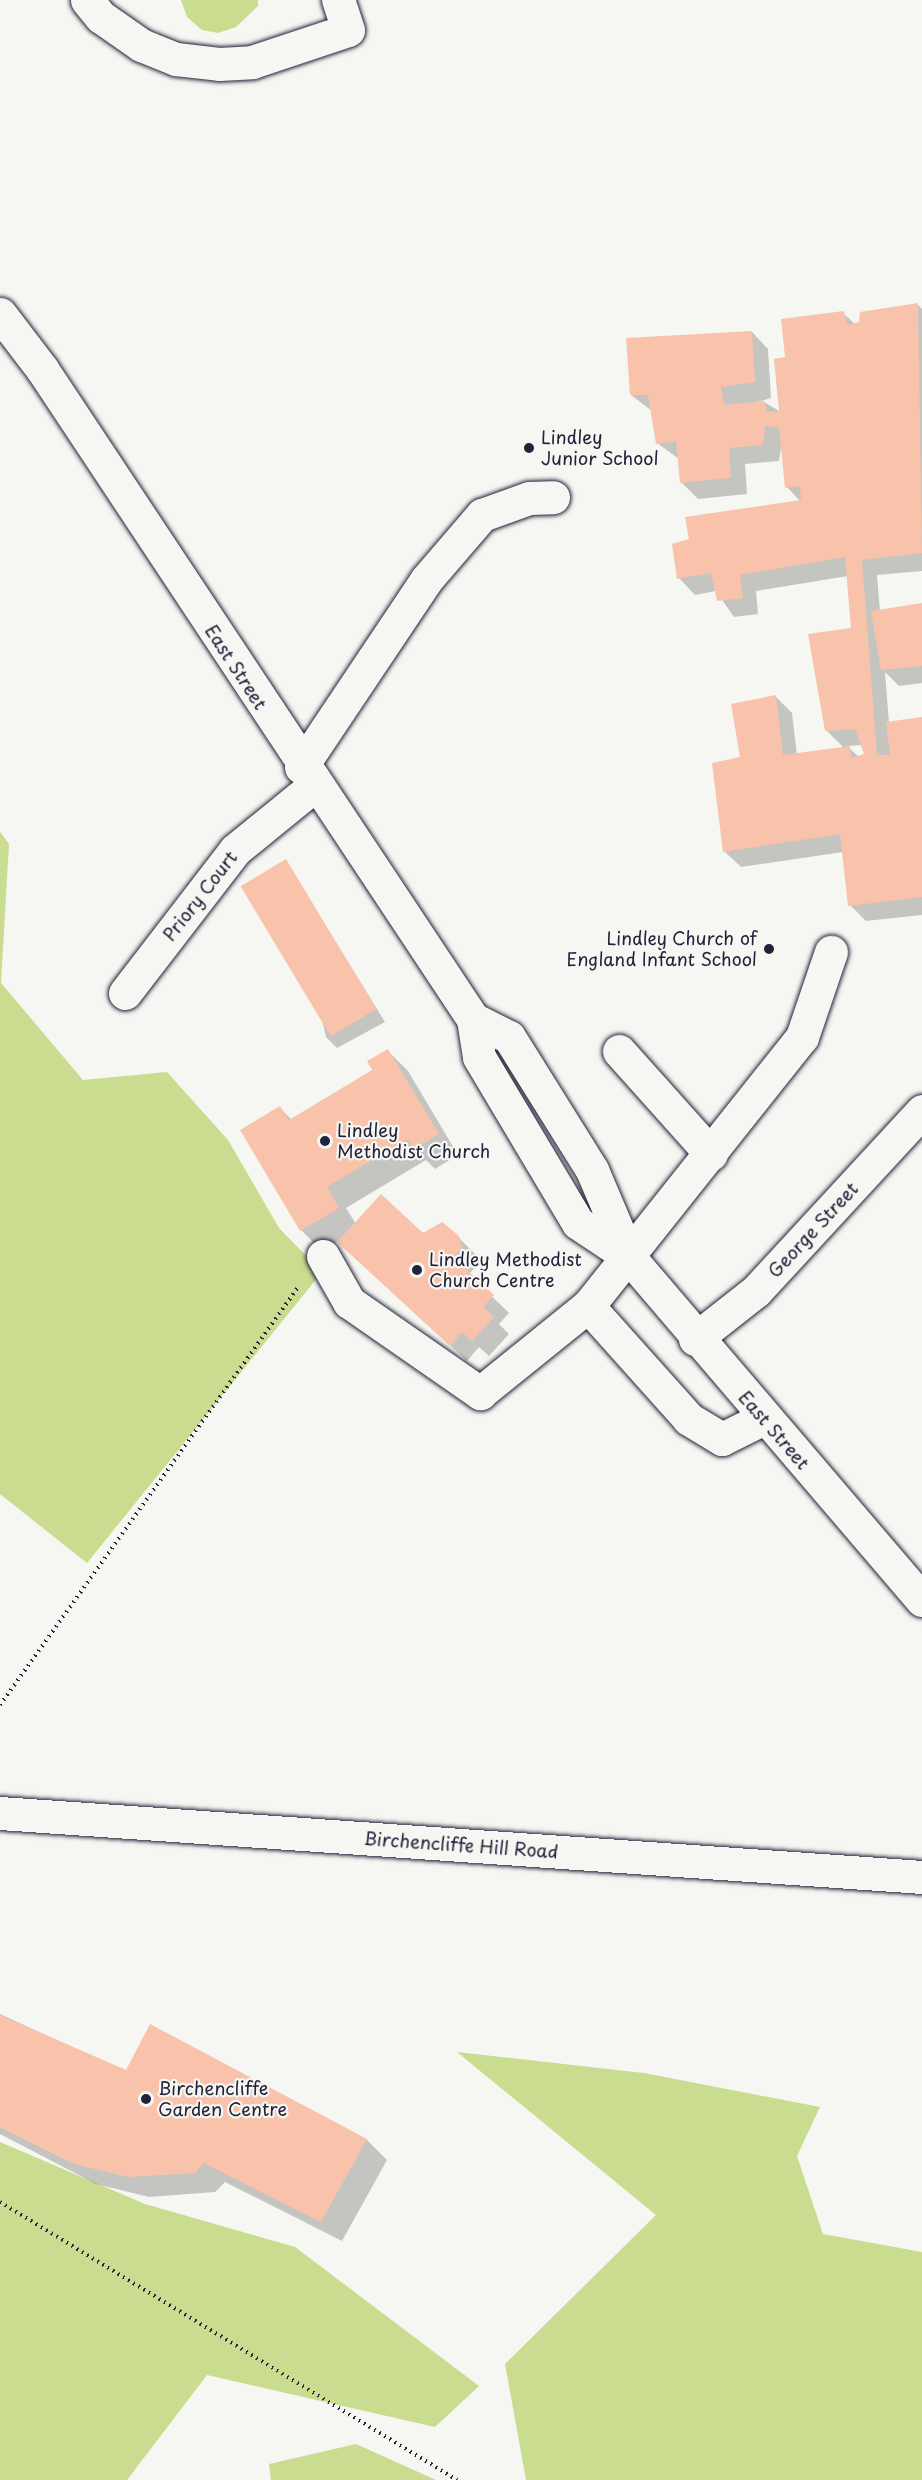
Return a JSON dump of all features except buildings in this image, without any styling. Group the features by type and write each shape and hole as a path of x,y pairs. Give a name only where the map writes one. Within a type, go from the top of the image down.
{"street":[{"path":"87,0 101,17 141,45 176,59 219,64 252,62 348,30 338,0"},
{"name":"East Street","path":"0,314 49,379 308,776 473,1019 479,1057 578,1223 629,1257 695,1339 764,1418 918,1587"},
{"name":"Priory Court","path":"124,993 235,850 308,776 426,580 482,515 529,498 554,496"},
{"path":"323,1256 349,1302 480,1393 588,1306 711,1154 802,1037 831,952"},
{"path":"619,1051 711,1154"},
{"name":"George Street","path":"695,1339 756,1291 922,1111"},
{"path":"588,1306 689,1419 722,1439 764,1418"},
{"name":"Birchencliffe Hill Road","path":"0,1814 922,1876"}],"path":[{"path":"0,1705 210,1405 323,1256"},
{"path":"0,2202 457,2480"}],"green space":[{"path":"181,0 258,0 258,6 236,27 218,33 202,30 187,17"},
{"path":"0,832 9,844 1,983 83,1080 167,1072 228,1140 279,1228 322,1272 87,1563 0,1494"},
{"path":"457,2052 644,2073 820,2107 797,2156 823,2234 922,2252 922,2480 526,2480 505,2364 656,2215"},
{"path":"0,2142 145,2204 295,2247 479,2386 435,2427 207,2375 127,2480 0,2480"},
{"path":"356,2444 436,2480 271,2480 269,2464"}],"place":[{"name":"Lindley Junior School","path":"529,448"},
{"name":"Lindley Church of England Infant School","path":"769,949"},
{"name":"Lindley Methodist Church","path":"325,1141"},
{"name":"Lindley Methodist Church Centre","path":"417,1270"},
{"name":"Birchencliffe Garden Centre","path":"146,2099"}]}
